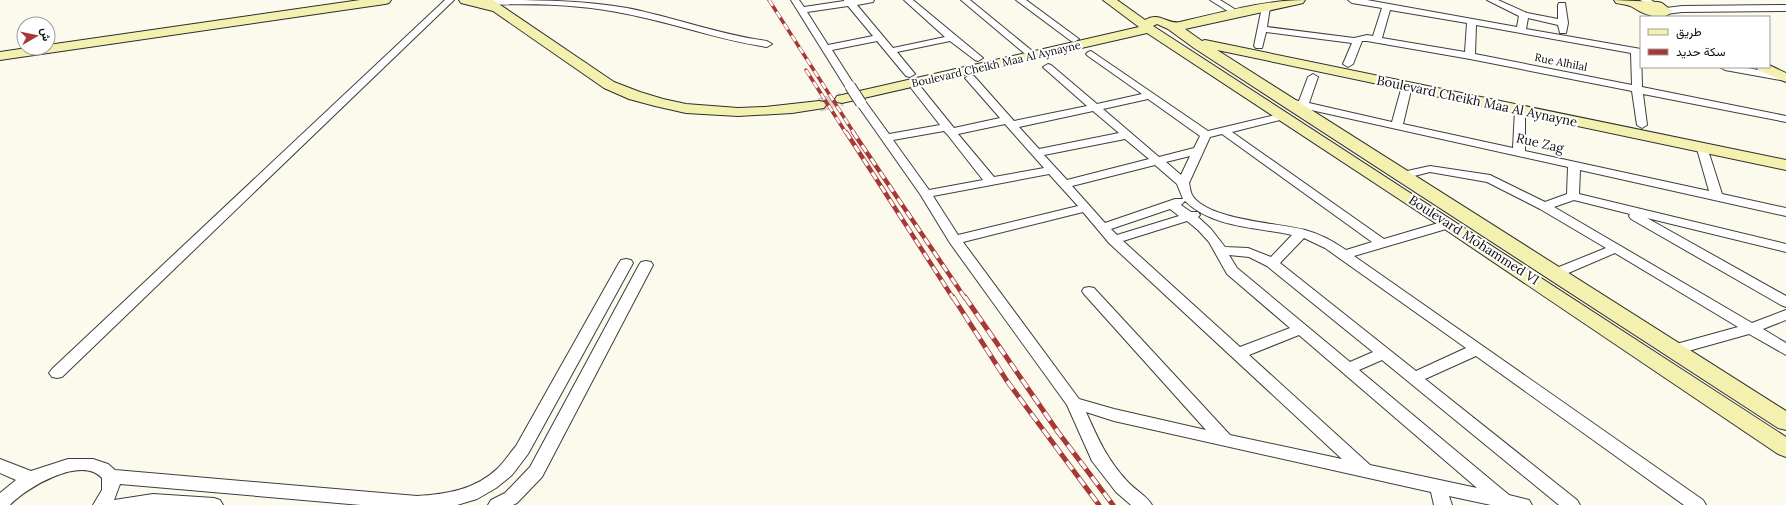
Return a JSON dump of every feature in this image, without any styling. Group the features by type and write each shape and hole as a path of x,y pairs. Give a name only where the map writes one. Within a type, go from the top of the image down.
{"main road":[{"path":"0,56 258,15 341,0"},
{"path":"56,41 385,0"},
{"path":"465,0 489,3 609,85 629,95 649,101 673,107 728,112 790,109 819,104"},
{"name":"Boulevard Mohammed VI","path":"1109,0 1196,43 1271,91 1292,108 1333,148 1786,448"},
{"path":"1165,29 1270,4 1299,0"},
{"path":"1620,0 1654,8"},
{"name":"Boulevard Mohammed VI","path":"1143,8 1165,29 1253,96 1292,108 1352,143 1786,422"},
{"name":"Boulevard Cheikh Maa Al Aynayne","path":"842,99 1033,56 1165,29 1348,64 1786,155"},
{"name":"Boulevard Cheikh Maa Al Aynayne","path":"1196,43 1786,165"},
{"path":"0,50 16,47"},
{"path":"1770,66 1786,77"},
{"path":"1765,68 1786,77"},
{"path":"1253,96 1271,91"},
{"path":"1333,148 1352,143"},
{"path":"1629,344 1651,336"}],"street":[{"path":"57,373 450,0"},
{"path":"795,0 826,52 926,194 955,240 1074,403 1098,456 1122,487 1143,505"},
{"path":"802,10 870,0"},
{"path":"908,0 978,58"},
{"path":"964,0 1033,56"},
{"path":"1020,0 1074,39"},
{"path":"1214,0 1234,12"},
{"path":"1352,0 1638,52 1637,89 1642,125"},
{"path":"1491,0 1524,15 1563,23"},
{"path":"1739,0 1751,7"},
{"path":"489,3 558,1 605,7 744,41 767,44"},
{"path":"849,2 910,74"},
{"path":"1259,46 1262,29 1270,4"},
{"path":"1562,5 1562,37"},
{"path":"1377,39 1387,6"},
{"path":"1654,8 1786,8"},
{"path":"1521,30 1524,15"},
{"path":"1470,56 1472,22"},
{"name":"Rue Alhilal","path":"1262,29 1357,41 1362,38 1377,39 1786,119"},
{"path":"826,52 878,38"},
{"path":"890,51 952,38"},
{"path":"1348,64 1357,41"},
{"path":"1091,54 1206,135 1224,131 1292,108 1313,77"},
{"path":"1048,67 1183,183 1188,198 1204,210 1224,218 1301,233 1325,242 1696,505"},
{"path":"1731,68 1786,77"},
{"path":"970,78 1051,170 1066,184 1102,228 1114,240 1367,472"},
{"path":"1397,125 1407,86"},
{"path":"916,88 991,182"},
{"path":"887,138 949,129 1010,123 1096,108 1150,96"},
{"name":"Rue Zag","path":"1292,108 1397,125 1786,212"},
{"path":"1519,152 1520,110"},
{"path":"1224,131 1383,244"},
{"path":"1036,153 1128,135"},
{"path":"1183,183 1206,135"},
{"path":"1703,149 1717,197"},
{"path":"1066,184 1199,150"},
{"path":"1573,196 1574,165"},
{"path":"1402,175 1430,169 1490,180 1544,206 1786,350"},
{"path":"926,194 1051,170"},
{"path":"1544,206 1573,196 1786,248"},
{"path":"1102,228 1172,205 1188,198"},
{"path":"1172,205 1189,216 1212,236 1232,271 1504,501"},
{"path":"955,240 1086,208"},
{"path":"1620,208 1786,302"},
{"path":"1114,240 1204,210"},
{"path":"1344,255 1449,224"},
{"path":"1272,263 1301,233"},
{"path":"1554,274 1616,248"},
{"path":"1220,251 1249,252 1261,256 1272,263 1571,505"},
{"path":"110,476 417,503 447,502 477,492 501,475 522,450 626,263"},
{"path":"497,505 511,498 536,472 646,265"},
{"path":"1089,290 1224,440"},
{"path":"1674,350 1750,329 1786,316"},
{"path":"1238,354 1301,329"},
{"path":"1414,378 1477,349"},
{"path":"1348,369 1384,354"},
{"path":"1074,403 1114,415 1224,440 1439,488 1523,505"},
{"path":"0,504 32,479 53,470 74,465 97,466 105,470 110,476 112,483 110,492 102,505"},
{"path":"0,466 32,479"},
{"path":"1439,488 1443,505"},
{"path":"120,505 153,501 214,505"}],"tunnel":[{"path":"819,105 842,99"}],"railway":[{"path":"769,0 854,133"},
{"path":"806,70 846,133"},
{"path":"846,132 953,298"},
{"path":"853,132 965,298"},
{"path":"953,297 1007,381 1099,505"},
{"path":"965,297 1058,432 1113,505"}]}
